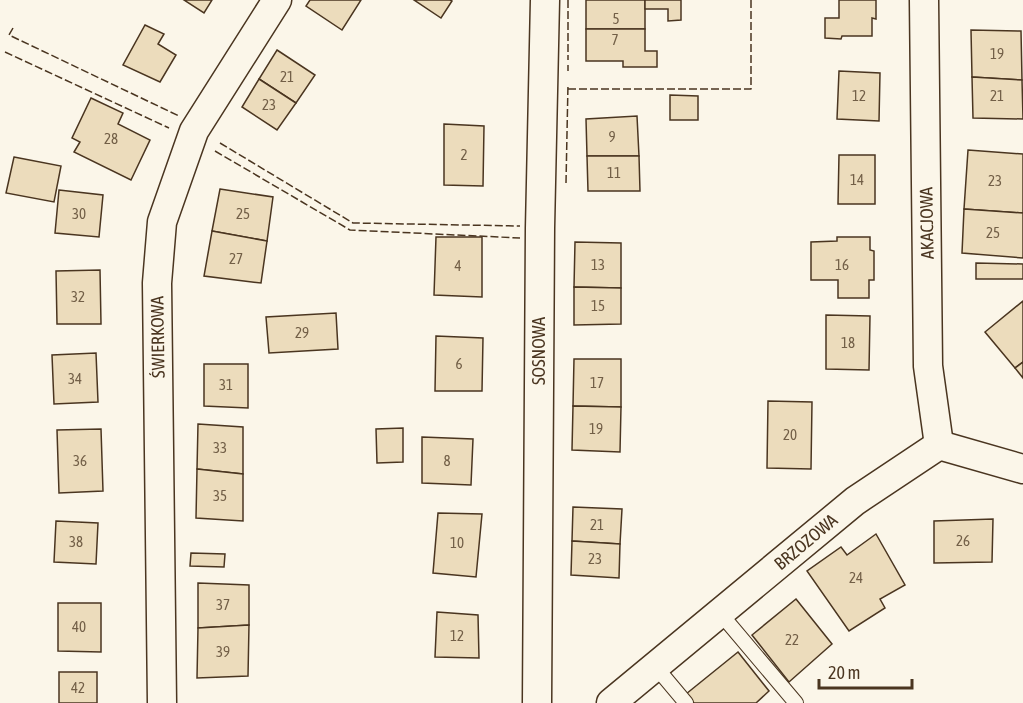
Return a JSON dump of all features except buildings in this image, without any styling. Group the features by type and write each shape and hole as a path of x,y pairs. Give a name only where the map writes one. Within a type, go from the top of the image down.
{"street":[{"name":"ŚWIERKOWA","path":"162,703 157,283 162,222 194,131 277,0"},
{"name":"SOSNOWA","path":"537,703 540,228 545,0"},
{"name":"AKACJOWA","path":"924,0 928,366 939,445"},
{"path":"939,445 1023,469"},
{"name":"BRZOZOWA","path":"610,703 855,501 939,445"}],"lane":[{"path":"720,613 796,703"},
{"path":"655,666 686,703"}],"fence":[{"path":"568,0 568,60"},
{"path":"568,89 751,89 751,0"},
{"path":"13,28 9,35 179,116"},
{"path":"5,52 169,128"},
{"path":"568,65 568,71"},
{"path":"566,183 568,84"},
{"path":"220,143 353,223 520,226"},
{"path":"215,151 350,230 520,238"}]}
